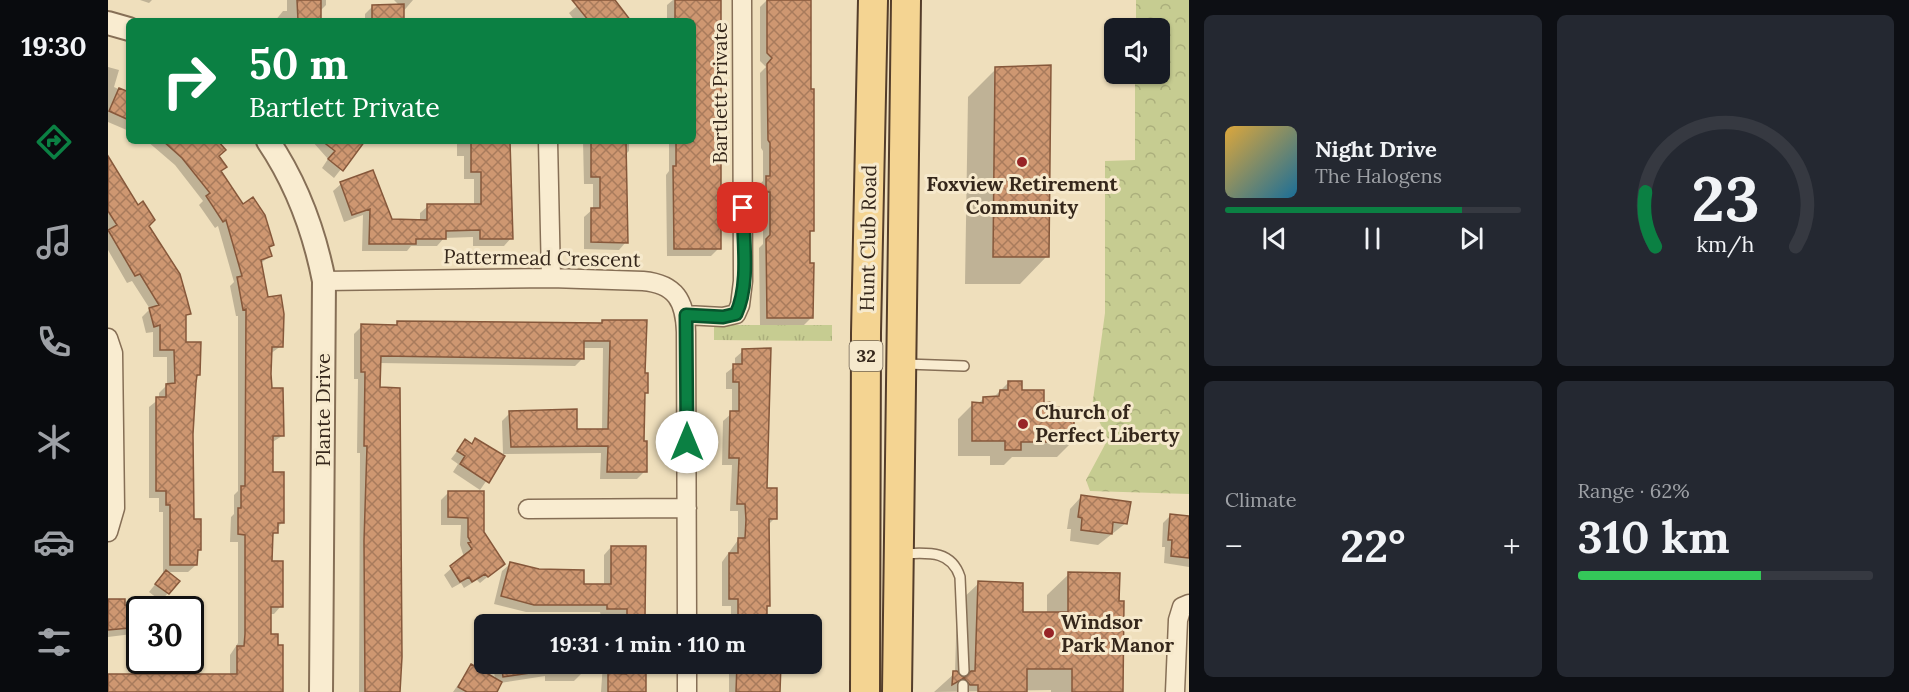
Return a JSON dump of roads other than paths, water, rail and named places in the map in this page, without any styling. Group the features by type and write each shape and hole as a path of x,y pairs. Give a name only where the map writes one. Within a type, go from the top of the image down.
{"main road":[{"name":"Hunt Club Road","path":"865,692 866,333 873,0"},
{"name":"Hunt Club Road","path":"897,692 906,0"}],"street":[{"name":"Bartlett Private","path":"686,315 723,317 736,314 740,305 743,281 742,0"},
{"path":"108,23 126,28"},
{"name":"Plante Drive","path":"270,144 287,169 303,204 317,246 324,281 321,692"},
{"path":"548,144 551,278"},
{"name":"Pattermead Crescent","path":"324,281 551,278 657,283 676,295 683,304 686,315"},
{"path":"686,315 687,614"},
{"path":"108,338 113,353 115,508 108,532"},
{"path":"528,509 687,508"},
{"path":"1175,692 1178,620 1182,607 1189,603"},
{"path":"687,674 687,692"}],"lane":[{"path":"900,363 964,366"},
{"path":"899,554 938,554 955,563 960,577 964,671"}],"place":[{"name":"Foxview Retirement Community","path":"1022,162"},
{"name":"Church of Perfect Liberty","path":"1023,424"},
{"name":"Windsor Park Manor","path":"1049,633"}]}
